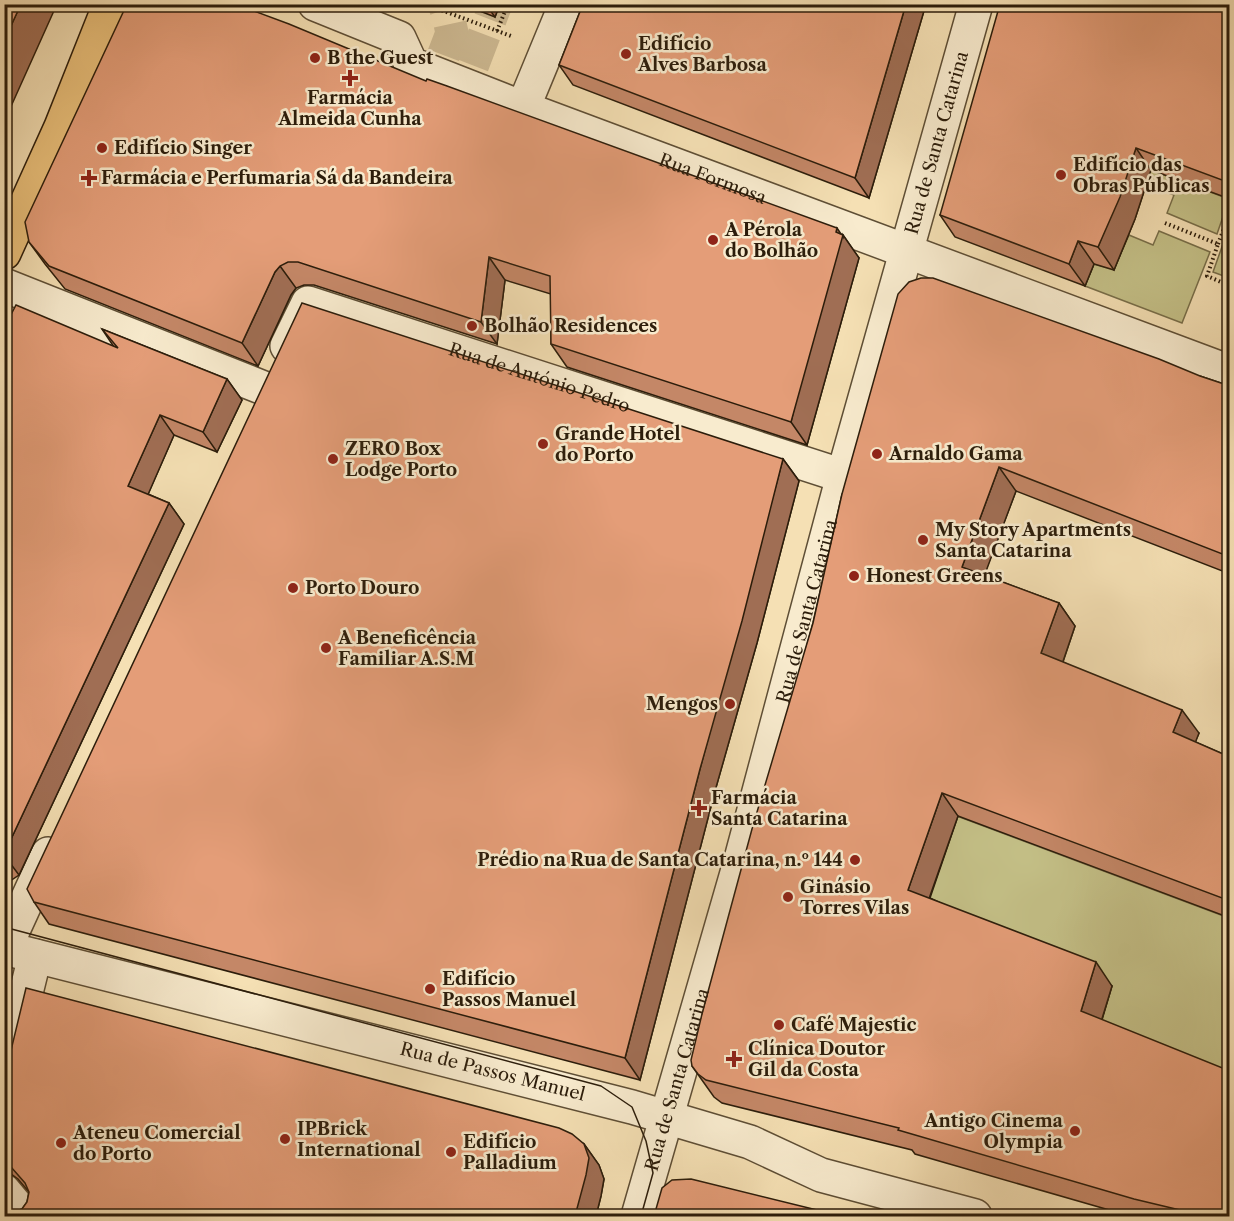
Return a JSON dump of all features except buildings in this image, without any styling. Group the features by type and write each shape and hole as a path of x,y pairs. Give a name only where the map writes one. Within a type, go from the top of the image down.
{"main road":[{"path":"4,253 61,127 110,4"}],"street":[{"name":"Rua Formosa","path":"315,4 399,38 411,64 1230,372"},
{"path":"523,108 566,4"},
{"name":"Rua de Santa Catarina","path":"638,1216 741,859 843,476 976,4"},
{"path":"4,285 266,389 252,420"},
{"name":"Rua de António Pedro","path":"266,389 308,303 843,476"},
{"path":"4,1083 15,950 62,826"},
{"name":"Rua de Passos Manuel","path":"15,950 632,1107 750,1142 821,1175 975,1216"},
{"path":"4,1191 25,1216"}],"path":[{"path":"424,4 516,38"},
{"path":"497,31 507,4"},
{"path":"1228,285 1207,276 1230,213"},
{"path":"1165,223 1218,244"}],"shaded area":[{"path":"1151,170 1229,199 1217,234 1167,213 1174,195 1146,185"},
{"path":"1229,227 1229,278 1213,272"},
{"path":"1159,231 1210,252 1182,323 1085,286 1094,264 1114,269 1129,235 1153,245"},
{"path":"957,816 1229,918 1229,1088 1097,1035 1112,986 923,913"}],"tunnel":[{"path":"426,101 452,33 444,4"},
{"path":"455,111 496,4"}],"tram line":[{"path":"4,927 601,1086 632,1107 646,1141 653,1173 641,1216"}],"place":[{"name":"Edifício Alves Barbosa","path":"626,54"},
{"name":"B the Guest","path":"315,58"},
{"name":"Farmácia Almeida Cunha","path":"350,78"},
{"name":"Edifício Singer","path":"102,148"},
{"name":"Edifício das Obras Públicas","path":"1061,175"},
{"name":"Farmácia e Perfumaria Sá da Bandeira","path":"89,178"},
{"name":"A Pérola do Bolhão","path":"713,240"},
{"name":"Bolhão Residences","path":"472,326"},
{"name":"Grande Hotel do Porto","path":"543,444"},
{"name":"Arnaldo Gama","path":"877,454"},
{"name":"ZERO Box Lodge Porto","path":"333,459"},
{"name":"My Story Apartments Santa Catarina","path":"923,540"},
{"name":"Honest Greens","path":"854,576"},
{"name":"Porto Douro","path":"293,588"},
{"name":"A Beneficência Familiar A.S.M","path":"326,648"},
{"name":"Mengos","path":"730,704"},
{"name":"Farmácia Santa Catarina","path":"699,808"},
{"name":"Prédio na Rua de Santa Catarina, n.º 144","path":"855,860"},
{"name":"Ginásio Torres Vilas","path":"788,897"},
{"name":"Edifício Passos Manuel","path":"430,989"},
{"name":"Café Majestic","path":"779,1025"},
{"name":"Clínica Doutor Gil da Costa","path":"734,1059"},
{"name":"Antigo Cinema Olympia","path":"1075,1131"},
{"name":"IPBrick International","path":"285,1139"},
{"name":"Ateneu Comercial do Porto","path":"61,1143"},
{"name":"Edifício Palladium","path":"451,1152"}]}
